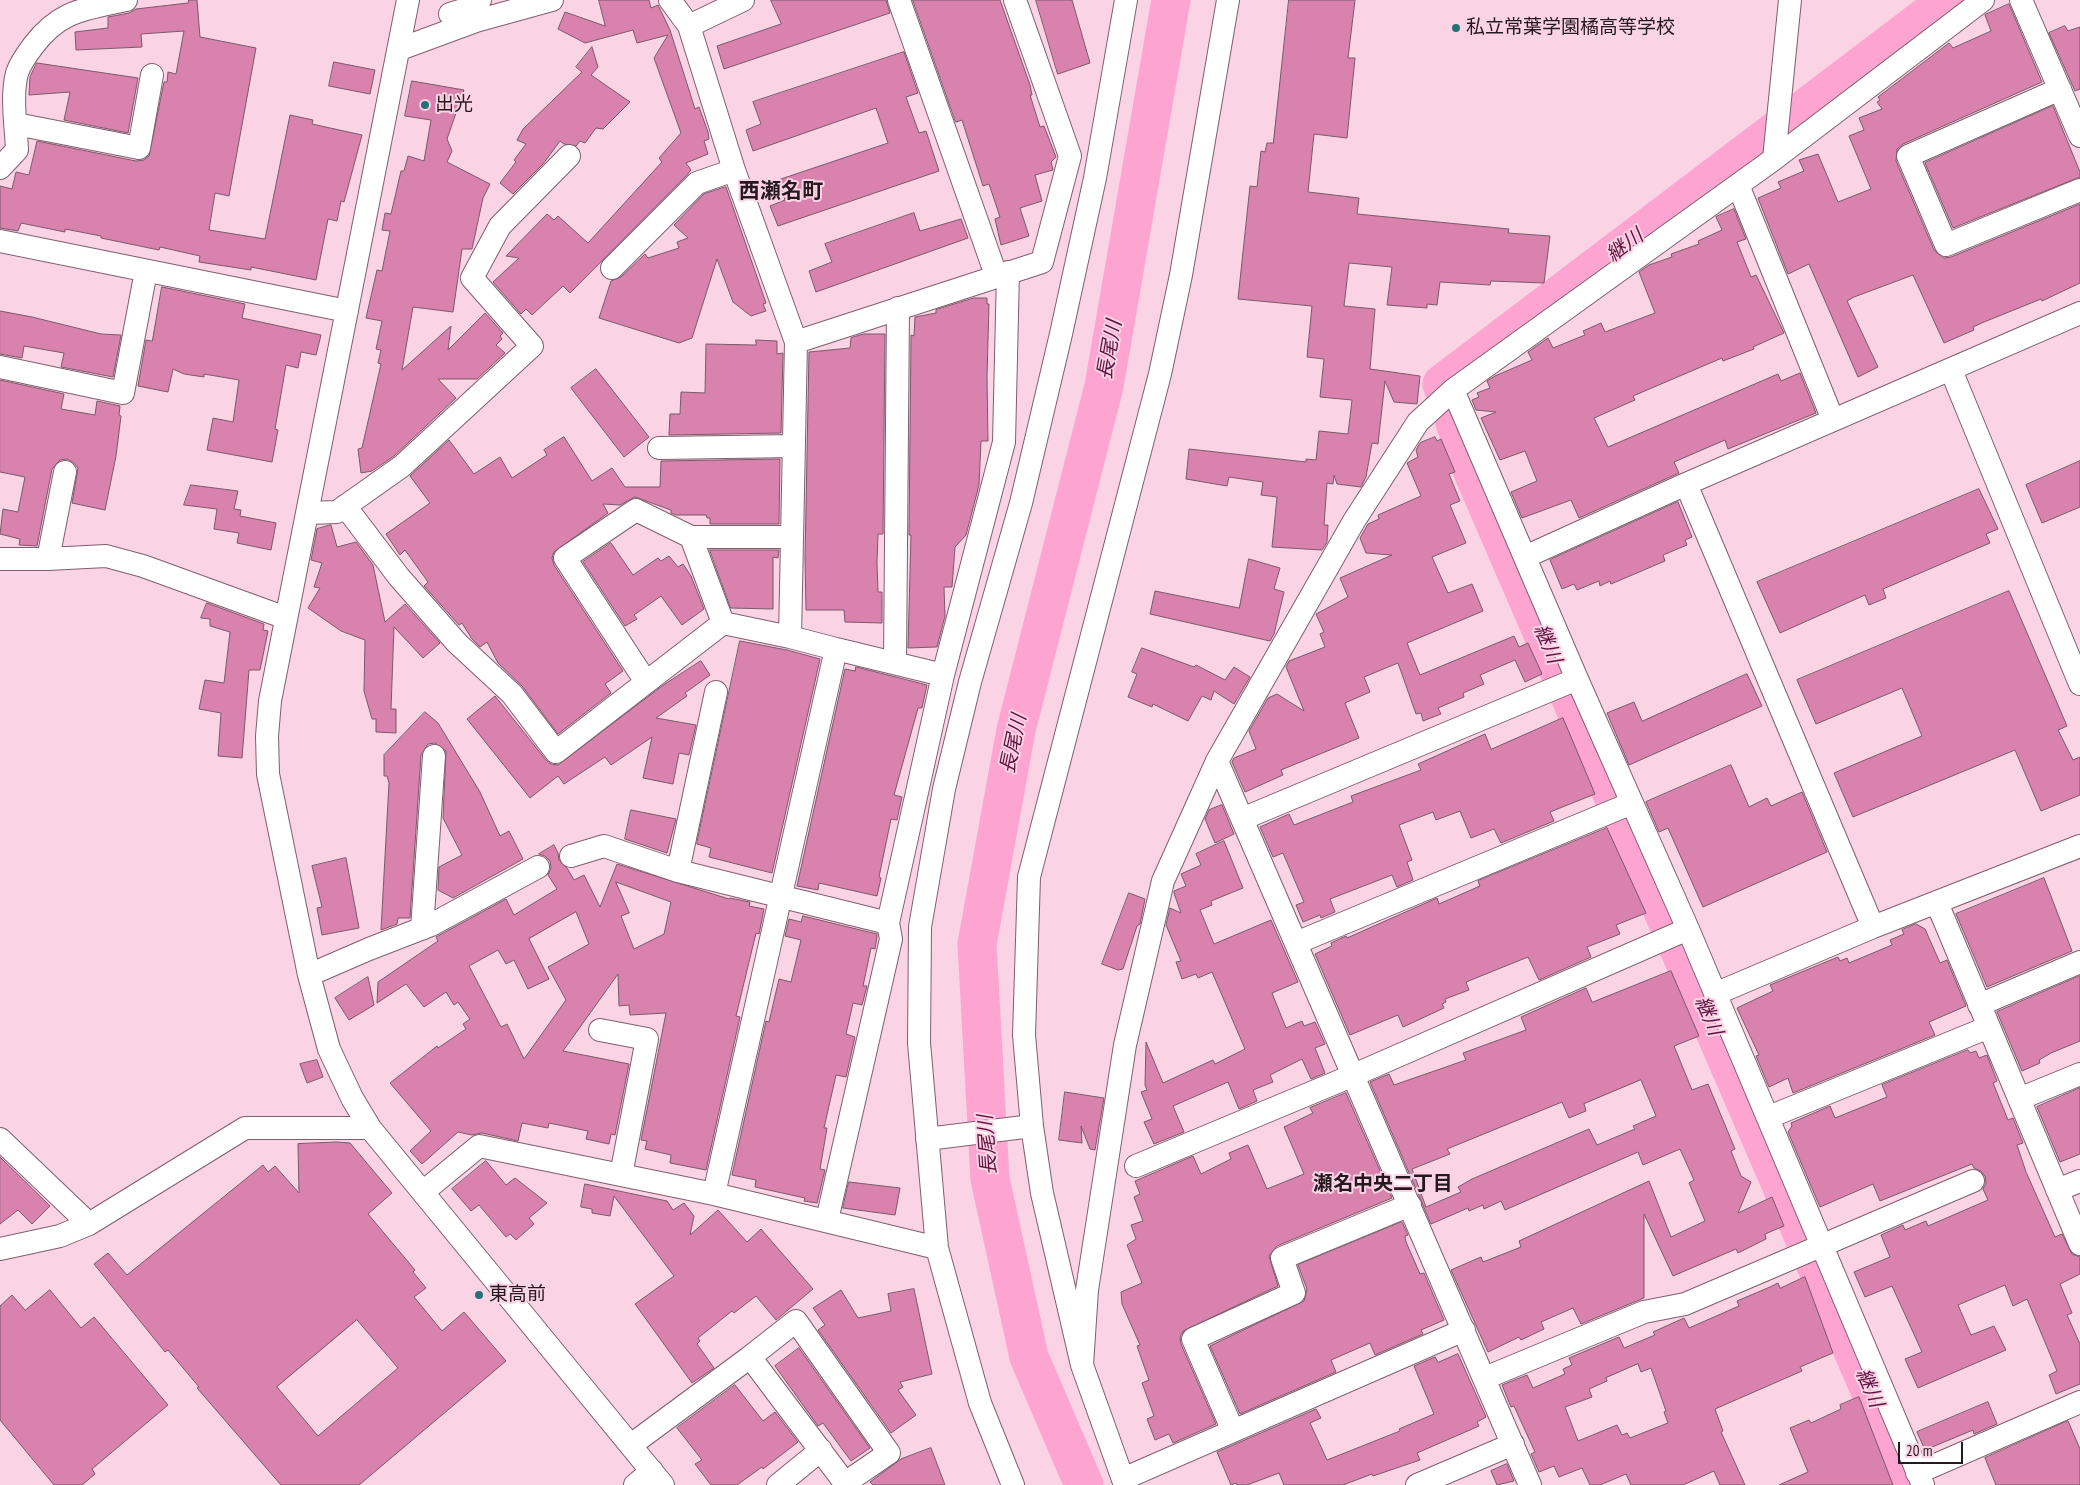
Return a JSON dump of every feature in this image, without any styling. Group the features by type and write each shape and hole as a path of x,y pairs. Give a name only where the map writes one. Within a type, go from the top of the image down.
{"street":[{"path":"0,168 17,150 17,72 28,52 46,29 62,17 89,8 126,0"},
{"path":"408,0 406,46 347,311 270,702 267,736 268,774 309,975 329,1049 352,1098 370,1128 631,1445 650,1480"},
{"path":"406,46 440,18 476,6 480,0"},
{"path":"406,46 476,21 552,0"},
{"path":"670,0 689,26 734,170 796,342 790,637"},
{"path":"689,26 743,0"},
{"path":"827,1220 890,940 888,923 942,675 1004,442 1002,273 899,0"},
{"path":"796,342 1002,273 1042,262 1070,156 1014,0"},
{"path":"1013,1485 980,1404 937,1248 919,1043 920,928 944,789 970,682 1021,503 1061,334 1095,178 1126,0"},
{"path":"1228,0 1181,274 1160,374 1029,877 1024,1035 1032,1126 1042,1194 1082,1365 1124,1482 1232,1431 1464,1330"},
{"path":"1774,159 1790,0"},
{"path":"1082,1365 1087,1290 1125,1045 1164,881 1217,761 1354,521 1418,422 1453,390 1774,159 1982,0"},
{"path":"2022,0 2069,98 2080,136"},
{"path":"16,124 139,148 152,75"},
{"path":"2069,98 1908,156 1946,245 2080,190"},
{"path":"308,512 337,512 402,466 532,346 472,278 500,226 569,156"},
{"path":"612,268 697,183 734,170"},
{"path":"1738,185 1833,420"},
{"path":"0,241 347,311"},
{"path":"0,367 124,393 146,270"},
{"path":"895,663 898,308"},
{"path":"1525,557 1686,484 2080,313"},
{"path":"1950,370 2080,684"},
{"path":"1453,390 1577,679 1688,929 1920,1479 2080,1402"},
{"path":"658,448 794,446"},
{"path":"48,559 65,472"},
{"path":"1686,484 1873,927"},
{"path":"345,506 399,577 457,643 512,694 556,752 723,623 790,637 942,675"},
{"path":"646,682 565,558 636,510 691,537 792,536"},
{"path":"691,537 723,623"},
{"path":"0,559 106,556 143,566 286,618"},
{"path":"714,1194 836,649"},
{"path":"1242,819 1577,679"},
{"path":"678,871 716,692"},
{"path":"422,929 434,756"},
{"path":"1217,761 1530,1485"},
{"path":"1296,943 1632,803"},
{"path":"571,856 604,846 678,871 888,923"},
{"path":"1715,994 1873,927 2080,846"},
{"path":"309,975 369,948 422,929 538,867"},
{"path":"1937,903 2080,1244"},
{"path":"1136,1166 1354,1075 1688,929"},
{"path":"1979,1004 2080,962"},
{"path":"1768,1117 1988,1027"},
{"path":"600,1030 647,1039 621,1175"},
{"path":"2019,1099 2080,1074"},
{"path":"927,1139 1032,1126"},
{"path":"0,1250 60,1236 89,1224 245,1128 370,1128"},
{"path":"0,1139 89,1224"},
{"path":"423,1192 479,1146 714,1194 937,1248"},
{"path":"1485,1378 1644,1312 1684,1304 1973,1181"},
{"path":"2057,1190 2080,1181"},
{"path":"1232,1431 1193,1339 1294,1293 1282,1258 1410,1205"},
{"path":"631,1445 796,1321 889,1452 846,1484 750,1357"},
{"path":"1417,1485 1513,1444"},
{"path":"778,1485 821,1450"}],"building":[{"path":"189,0 197,0 200,37 256,48 229,196 215,193 209,230 265,239 290,115 313,120 312,124 362,135 344,202 341,201 337,221 328,219 316,280 251,267 251,270 199,262 200,256 160,247 159,250 65,229 65,232 21,223 18,231 0,228 0,186 12,189 16,172 29,175 37,141 136,161 144,160 149,156 164,82 167,82 168,72 176,74 184,31 141,34 142,47 76,50 75,32 108,28 108,17 129,13 136,9 188,3"},
{"path":"599,0 649,0 651,8 658,5 670,30 695,109 699,107 708,132 709,139 704,141 708,154 686,163 691,170 687,175 570,293 563,286 532,315 526,309 521,314 493,282 519,258 506,256 547,214 554,220 558,216 588,243 662,162 659,158 681,133 654,58 668,35 637,43 633,30 585,43 558,29 565,12 605,26"},
{"path":"771,0 886,0 890,13 724,69 717,46 781,24"},
{"path":"913,0 1000,0 1030,85 1032,95 1030,95 1040,127 1044,126 1056,157 1051,162 1053,170 1035,175 1042,201 1020,208 1029,236 1001,245 995,219 1000,217 989,184 983,186 962,120 956,122"},
{"path":"1036,0 1072,0 1090,63 1058,74"},
{"path":"1289,0 1355,0 1348,58 1355,58 1347,138 1314,134 1308,192 1359,198 1357,214 1509,229 1508,233 1550,236 1544,283 1491,281 1490,285 1440,282 1437,305 1427,304 1427,308 1387,305 1392,267 1349,263 1344,306 1375,309 1370,369 1420,376 1417,404 1394,402 1385,381 1378,444 1372,443 1366,477 1361,487 1337,484 1334,475 1333,484 1327,483 1324,525 1328,525 1327,542 1322,550 1272,547 1277,497 1261,495 1263,482 1229,477 1227,486 1186,479 1189,449 1306,462 1306,459 1316,460 1319,431 1348,434 1352,400 1320,397 1324,359 1307,357 1312,306 1238,299 1250,186 1257,187 1261,151 1265,152 1267,143 1273,143"},
{"path":"2009,4 2042,82 1903,144 1897,149 1896,161 1934,250 1944,258 1951,257 2080,204 2080,283 2042,301 2041,299 1984,322 1973,327 1974,330 1944,343 1913,275 1854,297 1847,301 1878,367 1858,377 1809,264 1788,274 1758,198 1781,188 1778,182 1804,171 1799,160 1818,154 1838,202 1871,189 1849,136 1864,130 1859,118 1882,109 1877,102 1880,100 1878,97 1949,43 1953,48 1991,31 1985,15"},
{"path":"2065,26 2068,31 2080,27 2080,89 2075,91 2049,33"},
{"path":"592,47 598,67 591,75 630,102 603,129 596,128 585,143 580,141 576,146 564,144 560,141 543,164 513,194 500,183 516,162 514,160 526,144 517,140 523,129 582,72 576,67"},
{"path":"904,52 918,93 906,97 919,133 926,131 939,171 778,226 770,206 785,200 778,180 888,143 876,108 753,151 746,130 761,124 753,102"},
{"path":"334,62 375,70 370,94 329,86"},
{"path":"37,63 138,78 128,133 64,120 70,92 29,95 30,77"},
{"path":"412,81 464,90 447,139 452,151 447,162 490,184 483,198 472,249 462,249 453,312 413,307 402,370 451,326 448,350 485,313 503,333 500,336 502,339 496,345 505,353 477,379 438,379 456,398 394,456 372,471 361,473 358,449 362,448 381,364 378,363 381,350 376,349 382,321 366,318 377,270 382,271 390,231 382,230 385,213 391,214 401,171 404,171 408,156 424,161 431,120 405,116"},
{"path":"2053,106 2080,172 2080,177 1953,228 1925,163"},
{"path":"726,187 766,303 763,304 766,311 751,316 733,302 717,259 692,338 679,343 599,318 611,281 621,277 645,254 648,258 679,248 677,242 688,238 674,225 704,194"},
{"path":"1734,209 1746,239 1737,242 1751,277 1756,275 1784,333 1753,347 1754,349 1723,361 1722,358 1633,396 1635,400 1594,418 1608,447 1778,374 1781,381 1800,373 1816,413 1728,449 1725,440 1674,462 1679,473 1579,518 1571,500 1522,518 1511,492 1537,481 1525,451 1500,460 1481,418 1496,412 1476,410 1472,400 1479,397 1477,393 1490,388 1487,381 1532,360 1528,352 1548,338 1553,348 1585,335 1583,331 1601,323 1605,332 1655,313 1639,272 1649,265 1672,257 1671,254 1699,244 1698,241 1722,230 1716,217"},
{"path":"914,213 920,231 961,219 968,238 816,292 809,271 832,262 825,244"},
{"path":"162,287 245,304 242,318 321,335 316,355 301,352 298,368 286,365 275,429 278,430 272,462 207,450 213,418 233,422 239,380 204,374 204,377 184,374 173,369 168,392 138,386 146,340 152,341"},
{"path":"974,298 987,298 987,304 989,304 988,441 981,441 979,485 966,535 955,547 952,587 944,587 945,616 937,647 908,648 911,535 909,535 911,335 914,336 915,317 936,313 936,310"},
{"path":"0,311 101,334 121,335 113,377 61,367 64,353 24,346 22,358 0,354"},
{"path":"864,334 885,334 883,534 878,534 877,563 878,592 882,592 882,623 845,622 844,610 806,610 805,558 809,352 850,348 851,338"},
{"path":"756,340 777,341 777,354 783,353 781,433 669,435 670,414 680,414 681,392 705,393 706,344 756,345"},
{"path":"596,369 649,437 624,457 571,388"},
{"path":"0,380 64,394 61,409 95,415 97,401 120,406 119,415 121,416 116,456 105,510 72,503 78,468 67,459 60,460 52,469 37,546 19,545 20,539 0,534 3,509 18,512 25,477 0,472"},
{"path":"564,437 592,481 612,468 625,487 660,487 661,461 780,459 779,524 710,524 710,518 707,518 706,515 676,515 671,513 671,510 635,497 620,505 603,504 608,513 554,552 552,558 554,565 623,671 605,684 611,693 558,734 522,686 498,663 487,642 480,647 472,639 462,623 459,625 424,586 428,582 405,550 400,555 386,534 430,503 410,476 449,440 474,474 500,457 512,478 547,455 544,450"},
{"path":"1435,437 1437,441 1441,439 1455,472 1449,474 1460,501 1450,505 1466,543 1432,557 1448,593 1472,584 1483,611 1407,643 1420,675 1514,636 1519,647 1528,643 1542,674 1525,682 1515,660 1480,675 1484,684 1463,693 1464,697 1438,708 1441,714 1423,721 1421,713 1416,714 1398,663 1364,677 1370,692 1345,703 1359,738 1281,770 1283,775 1245,792 1232,762 1234,758 1256,749 1249,731 1268,698 1277,694 1304,711 1286,667 1289,661 1325,647 1320,634 1324,632 1316,614 1348,597 1340,578 1392,555 1366,553 1360,538 1368,524 1379,519 1378,515 1421,496 1407,463 1418,457 1416,450 1420,443"},
{"path":"2080,461 2080,507 2042,523 2026,485"},
{"path":"191,485 238,491 234,509 241,510 240,516 276,523 271,550 237,543 239,533 214,529 217,509 184,505"},
{"path":"1979,489 1998,529 1986,534 1990,543 1883,589 1886,598 1869,605 1865,595 1780,633 1757,582"},
{"path":"1678,502 1692,537 1685,540 1687,545 1663,555 1665,561 1611,584 1610,581 1600,586 1599,581 1577,590 1574,584 1562,589 1550,560"},
{"path":"331,525 337,547 356,542 373,565 385,622 405,604 440,643 423,658 394,627 391,709 396,709 396,733 376,732 376,719 372,719 364,691 365,640 341,631 308,608 320,588 314,587 322,563 311,560 317,529"},
{"path":"611,543 633,575 658,558 661,561 669,556 678,567 683,564 691,576 704,609 682,625 661,596 634,615 637,619 625,626 583,562"},
{"path":"710,550 779,550 778,558 773,557 773,609 731,608"},
{"path":"1249,559 1280,568 1274,589 1284,592 1274,634 1270,641 1150,614 1155,591 1239,608"},
{"path":"2009,591 2067,726 2058,730 2073,760 2080,757 2080,795 2041,811 2015,750 1853,817 1834,773 1922,736 1902,688 1816,724 1797,680"},
{"path":"207,603 264,624 263,630 268,631 260,670 249,670 242,758 218,756 221,713 199,709 205,680 224,683 230,632 210,626 210,619 201,618"},
{"path":"740,641 787,650 820,659 772,873 709,857 711,848 697,844"},
{"path":"1142,648 1194,667 1196,665 1225,680 1234,667 1250,677 1234,704 1214,691 1211,700 1202,696 1188,721 1153,704 1152,707 1128,697 1137,674 1132,672"},
{"path":"701,661 710,675 685,693 687,696 656,718 696,725 689,755 679,753 673,784 643,778 652,737 611,765 605,757 564,784 558,776 530,798 467,719 495,696 546,760 551,764 558,765 662,686"},
{"path":"856,667 927,685 922,708 918,708 894,795 902,797 897,820 891,819 877,896 819,883 818,890 797,886 845,669 855,671"},
{"path":"1747,674 1762,706 1629,765 1607,713 1634,702 1642,721"},
{"path":"425,712 438,723 480,792 500,836 509,831 523,859 453,898 438,890 439,867 462,855 443,818 446,751 435,743 428,744 421,755 410,918 398,918 397,924 381,930 389,783 387,776 384,776 384,755"},
{"path":"1563,718 1595,794 1550,812 1554,821 1501,843 1494,829 1471,838 1460,811 1436,820 1433,812 1399,825 1412,860 1407,862 1413,880 1397,887 1392,875 1330,899 1335,912 1321,918 1320,915 1303,922 1296,905 1304,902 1283,853 1273,857 1260,827 1289,814 1294,825 1353,802 1351,796 1421,770 1418,764 1485,734 1491,749"},
{"path":"1731,765 1749,807 1767,798 1771,806 1802,792 1827,852 1703,907 1668,828 1659,832 1646,802"},
{"path":"1222,805 1234,834 1215,843 1205,819 1209,810"},
{"path":"631,810 676,819 667,853 625,839"},
{"path":"1607,828 1646,913 1616,925 1620,934 1587,947 1591,957 1539,980 1528,957 1466,982 1469,990 1445,999 1446,1002 1442,1004 1444,1008 1403,1027 1398,1015 1350,1035 1315,954 1332,946 1331,943 1346,936 1347,938 1437,898 1439,904 1480,886 1478,881"},
{"path":"1224,841 1243,888 1211,901 1212,905 1200,910 1214,944 1271,920 1298,982 1272,993 1286,1028 1302,1021 1304,1026 1315,1022 1325,1044 1315,1048 1325,1073 1311,1079 1302,1059 1270,1075 1273,1082 1253,1090 1257,1101 1239,1109 1228,1082 1173,1106 1184,1132 1154,1144 1144,1122 1152,1119 1141,1092 1147,1090 1145,1085 1146,1042 1163,1083 1213,1060 1215,1064 1245,1049 1212,972 1198,978 1196,974 1182,979 1176,962 1181,961 1166,925 1170,908 1181,913 1174,891 1186,886 1181,874 1201,865 1196,854"},
{"path":"554,845 559,860 567,868 574,880 584,875 600,907 617,864 729,899 750,902 749,906 764,909 759,934 756,933 736,1016 740,1017 706,1170 670,1163 671,1155 645,1149 647,1141 641,1140 666,1013 630,1015 629,1005 619,1006 618,974 563,1051 629,1064 615,1135 611,1134 609,1144 586,1139 588,1131 549,1123 548,1128 522,1123 518,1141 482,1133 472,1135 458,1132 422,1164 410,1151 431,1131 390,1083 437,1046 438,1048 466,1029 463,1024 470,1019 458,1002 454,1005 446,992 424,1007 406,984 377,1003 378,982 438,941 436,937 506,899 514,915 557,889 548,875 551,868 550,861 545,856 539,854","holes":["616,882 671,902 664,934 634,949 621,916 629,913","576,912 589,944 548,967 566,1000 524,1059 507,1024 501,1027 469,966 498,950 506,964 514,960 528,989 549,979 529,939"]},
{"path":"346,858 359,928 322,935 317,908 322,907 312,866"},
{"path":"2044,878 2072,951 1987,987 1956,914"},
{"path":"1129,893 1145,899 1140,924 1137,926 1123,969 1118,970 1102,964"},
{"path":"803,916 877,934 875,949 871,948 863,986 867,986 862,1005 853,1003 846,1034 855,1037 846,1077 836,1075 824,1128 827,1128 820,1169 825,1170 817,1203 804,1201 805,1198 755,1187 756,1180 732,1175 766,1021 769,1022 779,979 791,982 801,940 785,936 789,919 801,922"},
{"path":"1916,924 1925,929 1940,963 1947,960 1966,1006 1929,1022 1935,1035 1793,1093 1788,1078 1769,1087 1756,1056 1759,1055 1737,1008 1773,991 1770,985 1838,957 1840,961 1847,958 1849,963 1892,945 1890,940 1904,934 1902,930"},
{"path":"1671,971 1699,1036 1674,1046 1692,1090 1708,1084 1735,1149 1731,1151 1741,1176 1751,1182 1738,1213 1772,1197 1784,1226 1765,1234 1766,1239 1738,1253 1736,1249 1673,1276 1644,1214 1644,1298 1581,1324 1573,1308 1541,1322 1544,1329 1521,1340 1519,1337 1488,1352 1451,1270 1481,1257 1483,1262 1521,1247 1519,1241 1649,1181 1671,1237 1705,1221 1689,1183 1694,1180 1680,1149 1643,1165 1638,1152 1505,1210 1501,1201 1484,1209 1483,1205 1469,1211 1468,1208 1431,1224 1370,1082 1389,1074 1394,1085 1466,1060 1463,1053 1526,1030 1521,1017 1586,988 1592,1002","holes":["1641,1080 1656,1116 1633,1126 1635,1129 1597,1145 1589,1129 1472,1179 1458,1187 1461,1192 1426,1207 1412,1169 1450,1154 1447,1149 1562,1102 1569,1118 1586,1111 1584,1104"]},
{"path":"2080,976 2080,1041 2051,1053 2039,1060 2040,1063 2022,1071 1997,1012"},
{"path":"368,977 374,1005 349,1020 335,998"},
{"path":"1968,1050 1970,1053 1976,1051 1979,1058 1987,1055 1997,1081 1993,1083 2008,1120 2013,1118 2023,1143 2017,1145 2026,1172 2055,1237 2062,1234 2072,1254 2080,1257 2080,1274 2060,1284 2072,1313 2067,1315 2080,1344 2080,1384 2056,1394 2049,1375 2057,1371 2027,1299 2013,1306 2005,1285 1958,1305 1971,1335 1994,1326 2006,1350 1918,1388 1905,1359 1922,1352 1892,1286 1865,1297 1854,1272 1890,1257 1881,1235 1903,1225 1905,1230 1926,1221 1928,1226 1988,1200 1983,1189 1986,1183 1985,1176 1981,1171 1974,1168 1972,1164 1880,1201 1873,1184 1820,1207 1788,1132 1792,1126 1791,1123 1830,1106 1835,1118 1887,1097 1882,1085"},
{"path":"317,1060 323,1077 307,1083 300,1064"},
{"path":"2080,1088 2080,1154 2060,1162 2037,1107"},
{"path":"1065,1092 1104,1098 1095,1150 1090,1149 1081,1126 1082,1143 1059,1140"},
{"path":"1346,1093 1392,1198 1277,1246 1269,1256 1278,1286 1183,1331 1180,1337 1181,1344 1216,1424 1173,1443 1169,1434 1155,1440 1147,1419 1154,1416 1142,1383 1149,1380 1137,1346 1140,1345 1122,1304 1121,1292 1142,1283 1127,1245 1136,1239 1131,1225 1143,1221 1134,1197 1140,1194 1135,1181 1193,1156 1201,1174 1231,1159 1229,1153 1248,1145 1267,1189 1304,1174 1284,1127 1313,1113 1310,1108"},
{"path":"350,1143 392,1193 368,1214 415,1270 413,1272 426,1288 414,1297 442,1331 464,1312 506,1361 359,1485 281,1485 197,1388 199,1387 168,1350 165,1352 94,1264 108,1253 127,1275 263,1165 268,1172 275,1166 299,1193 298,1144","holes":["357,1320 398,1368 318,1436 277,1387"]},
{"path":"0,1157 50,1206 32,1224 18,1210 0,1224"},
{"path":"486,1161 506,1185 515,1178 547,1203 529,1218 534,1224 516,1240 510,1234 506,1237 479,1205 471,1211 452,1189"},
{"path":"849,1182 900,1188 895,1215 843,1208"},
{"path":"585,1184 667,1201 673,1210 684,1203 694,1216 690,1235 718,1210 747,1242 761,1229 813,1289 776,1320 756,1296 734,1313 732,1311 698,1338 700,1341 697,1344 714,1368 692,1383 635,1304 674,1276 614,1196 610,1216 592,1213 592,1209 581,1207"},
{"path":"1402,1222 1408,1235 1405,1236 1406,1242 1420,1274 1424,1273 1444,1320 1421,1330 1423,1334 1375,1355 1370,1343 1331,1360 1336,1372 1240,1414 1210,1346 1304,1301 1307,1289 1298,1265"},
{"path":"1805,1277 1833,1353 1800,1367 1802,1371 1715,1409 1723,1431 1721,1432 1745,1485 1720,1485 1714,1471 1683,1485 1631,1485 1626,1474 1600,1485 1590,1485 1582,1468 1559,1477 1554,1466 1539,1472 1531,1454 1535,1452 1514,1406 1511,1407 1502,1385 1527,1375 1533,1388 1565,1374 1563,1369 1572,1365 1569,1358 1619,1337 1624,1348 1655,1335 1653,1332 1684,1318 1689,1328 1739,1306 1737,1301 1778,1283 1780,1288","holes":["1638,1364 1641,1372 1651,1368 1666,1411 1664,1412 1668,1423 1630,1438 1627,1433 1622,1435 1617,1425 1578,1441 1565,1407 1592,1397 1589,1389 1607,1381 1606,1378"]},
{"path":"914,1289 932,1374 900,1382 903,1387 898,1390 916,1415 891,1433 818,1330 825,1325 813,1308 841,1290 858,1318 891,1311 888,1294"},
{"path":"50,1290 81,1328 94,1317 168,1405 92,1469 95,1474 82,1485 54,1485 0,1420 0,1306 12,1295 25,1310"},
{"path":"799,1348 870,1448 851,1461 823,1423 818,1426 775,1366"},
{"path":"1458,1354 1486,1417 1477,1422 1479,1426 1417,1453 1420,1460 1373,1476 1372,1474 1343,1485 1284,1485 1279,1473 1247,1485 1237,1485 1236,1483 1231,1485 1217,1452 1316,1409 1321,1418 1310,1423 1327,1460 1400,1431 1399,1429 1434,1414 1414,1366 1435,1357 1438,1362"},
{"path":"735,1385 763,1421 775,1412 798,1442 763,1469 762,1467 737,1485 711,1485 695,1464 702,1460 677,1428"},
{"path":"1859,1397 1893,1485 1779,1485 1808,1472 1790,1428 1809,1420 1811,1423 1841,1409 1840,1405"},
{"path":"1988,1402 1997,1424 1974,1434 1973,1430 1925,1450 1917,1432"},
{"path":"2068,1421 2080,1449 2080,1485 1996,1485 1985,1458"},
{"path":"931,1448 945,1485 873,1485 870,1482 901,1459"},
{"path":"1507,1464 1514,1481 1497,1485 1491,1471"}],"waterway":[{"name":"長尾川","path":"1084,1485 1029,1357 990,1179 977,944 1016,730 1104,386 1171,0"},
{"name":"継川","path":"1911,1485 1469,463 1442,384 1948,0"}],"place":[{"name":"私立常葉学園橘高等学校","path":"1456,28"},
{"name":"出光","path":"425,105"},
{"name":"東高前","path":"479,1295"}],"district":[{"name":"西瀬名町","path":"781,192"},
{"name":"瀬名中央二丁目","path":"1383,1184"}]}
